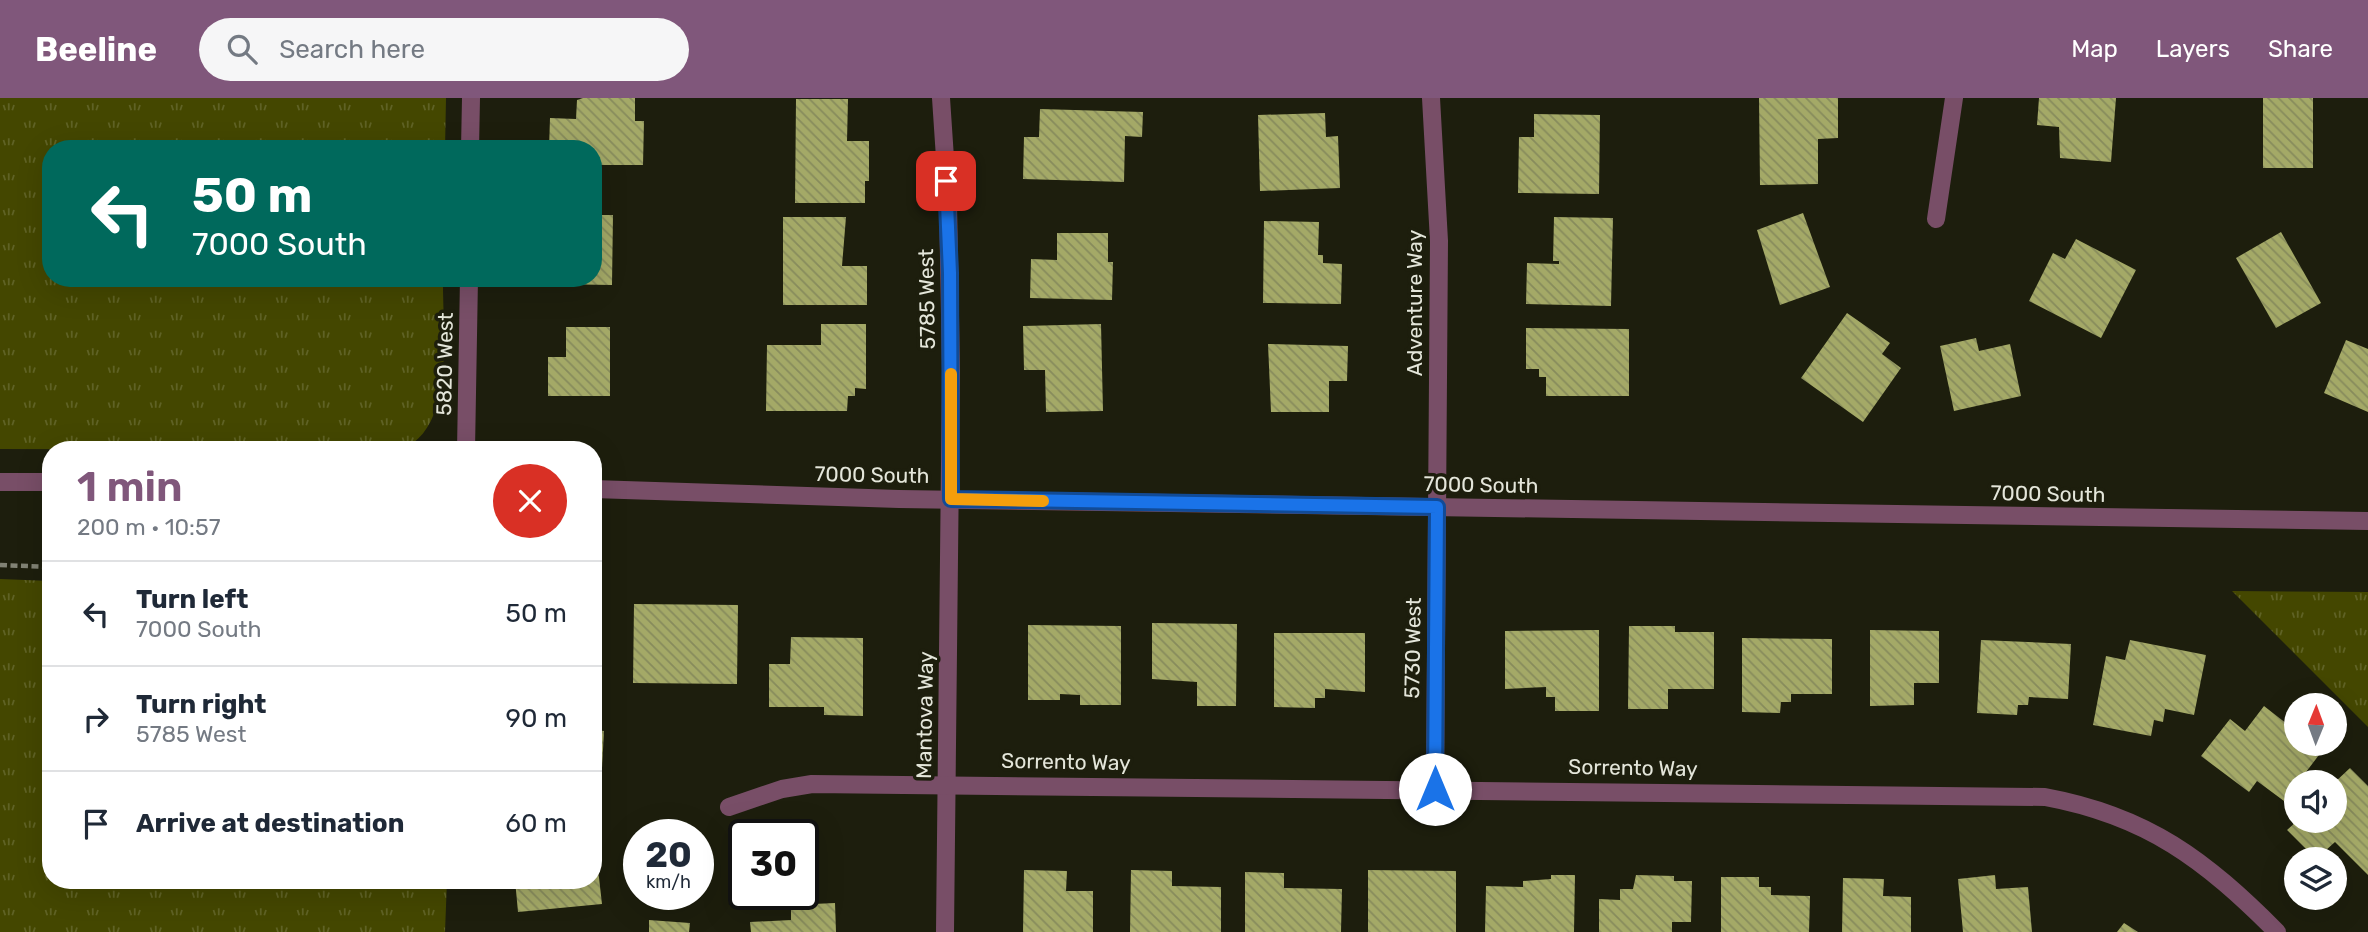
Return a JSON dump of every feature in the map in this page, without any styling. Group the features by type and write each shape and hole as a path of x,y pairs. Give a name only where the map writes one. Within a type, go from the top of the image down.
{"street":[{"path":"470,140 471,98"},
{"name":"5785 West","path":"941,98 950,273 951,499"},
{"name":"Adventure Way","path":"1431,98 1439,241 1437,507"},
{"path":"1936,219 1954,98"},
{"name":"5820 West","path":"466,441 469,287"},
{"path":"0,482 42,482"},
{"name":"7000 South","path":"602,489 951,499 2368,521"},
{"name":"Mantova Way","path":"945,932 951,499"},
{"name":"5730 West","path":"1435,789 1437,507"},
{"name":"Sorrento Way","path":"729,807 782,789 812,784 2045,797 2112,813 2166,838 2230,885 2277,932"}],"path":[{"path":"0,565 42,567"}],"green space":[{"path":"0,98 446,98 445,140 42,140 42,287 443,287 443,375 431,421 418,439 42,441 42,449 0,449"},
{"path":"0,579 42,581 42,889 447,889 445,932 0,932"},
{"path":"2232,591 2368,592 2368,727 2347,706 2347,693 2334,693"}],"building":[{"path":"635,98 635,121 644,121 643,165 602,165 602,140 549,140 550,118 576,119 577,100"},
{"path":"1759,98 1838,98 1838,138 1818,139 1818,184 1760,185"},
{"path":"2039,98 2116,98 2111,162 2060,158 2059,127 2037,125"},
{"path":"2263,98 2313,98 2313,168 2263,168"},
{"path":"796,99 848,99 847,141 869,141 869,181 865,181 865,203 795,203"},
{"path":"1040,109 1143,112 1142,137 1125,136 1124,182 1023,179 1024,137 1039,137"},
{"path":"1325,113 1326,137 1338,136 1340,188 1260,191 1258,115"},
{"path":"1534,114 1600,115 1599,194 1518,193 1519,137 1534,137"},
{"path":"1803,213 1830,287 1780,305 1757,230"},
{"path":"602,215 613,215 612,285 602,285"},
{"path":"783,217 846,217 842,266 867,266 867,305 783,305"},
{"path":"1554,217 1613,218 1611,306 1526,304 1527,263 1559,264 1559,261 1553,261"},
{"path":"1264,221 1319,222 1318,255 1323,255 1323,263 1342,264 1341,304 1263,303"},
{"path":"2281,232 2321,303 2276,328 2236,258"},
{"path":"1057,233 1108,233 1108,262 1113,262 1112,300 1030,298 1031,259 1057,260"},
{"path":"2076,239 2136,270 2101,338 2029,301 2053,253 2065,259"},
{"path":"1847,313 1890,343 1882,354 1901,368 1863,422 1801,378"},
{"path":"821,324 866,324 866,389 855,388 855,396 848,396 847,411 766,411 767,345 821,345"},
{"path":"1101,324 1103,411 1046,412 1045,370 1024,370 1023,326"},
{"path":"566,327 610,327 610,396 548,396 548,357 566,357"},
{"path":"1526,328 1629,329 1629,396 1546,396 1546,377 1539,377 1539,369 1526,369"},
{"path":"1976,338 1979,351 2010,344 2021,396 1954,411 1940,346"},
{"path":"2346,340 2368,349 2368,412 2324,393"},
{"path":"1268,344 1348,346 1347,381 1329,381 1329,412 1271,412"},
{"path":"634,604 738,605 737,684 633,683"},
{"path":"1152,623 1237,624 1236,706 1197,706 1197,682 1152,679"},
{"path":"1028,625 1121,626 1121,705 1080,705 1080,695 1060,694 1060,700 1028,700"},
{"path":"1629,626 1675,626 1675,632 1714,632 1714,689 1668,689 1668,709 1628,709"},
{"path":"1599,630 1599,711 1555,711 1555,697 1546,697 1546,687 1505,689 1505,631"},
{"path":"1870,630 1939,631 1939,683 1914,683 1914,705 1870,706"},
{"path":"1274,633 1365,633 1365,692 1325,689 1325,698 1315,698 1315,708 1274,707"},
{"path":"791,637 863,638 863,716 824,715 824,707 769,707 769,664 790,664"},
{"path":"1742,638 1832,639 1832,694 1791,694 1791,702 1781,702 1780,713 1742,712"},
{"path":"1981,640 2071,644 2068,699 2029,697 2028,705 2018,705 2017,715 1977,713"},
{"path":"2130,640 2206,655 2194,715 2165,709 2163,722 2154,720 2151,736 2093,725 2106,656 2125,660"},
{"path":"2264,706 2284,722 2284,756 2318,756 2308,770 2284,770 2284,801 2257,781 2249,792 2201,756 2230,719 2245,731"},
{"path":"602,731 604,731 602,768"},
{"path":"2350,768 2368,786 2368,875 2347,854 2347,847 2340,847 2335,842 2329,847 2304,847 2290,833 2347,833 2347,771"},
{"path":"1024,870 1067,871 1066,891 1093,891 1093,932 1023,932"},
{"path":"1131,870 1172,871 1172,886 1221,887 1221,932 1130,932"},
{"path":"1368,870 1456,871 1456,932 1368,932"},
{"path":"1245,872 1284,873 1284,888 1342,889 1341,932 1245,932"},
{"path":"1551,875 1575,875 1574,932 1485,932 1486,886 1523,887 1523,881 1551,879"},
{"path":"1636,875 1674,876 1674,881 1692,881 1691,922 1672,922 1672,932 1599,932 1599,899 1620,900 1620,889 1633,889"},
{"path":"1995,875 1996,889 2028,887 2032,932 1963,932 1958,879"},
{"path":"1721,877 1759,877 1759,887 1771,887 1771,895 1810,896 1809,932 1721,932"},
{"path":"1843,878 1884,879 1883,896 1911,897 1911,932 1842,932"},
{"path":"516,889 600,889 602,904 518,912"},
{"path":"835,903 836,932 751,932 750,922 791,920 791,910 819,910 819,904"},
{"path":"649,920 690,923 689,932 649,932"},
{"path":"2124,923 2138,932 2117,932"}],"slow traffic":[{"path":"951,374 951,499 1043,501"}],"route":[{"path":"946,181 950,273 951,499 1437,507 1435,789"}]}
